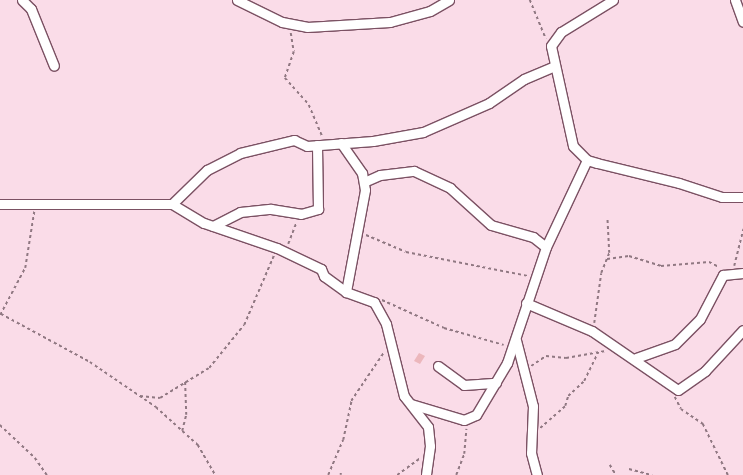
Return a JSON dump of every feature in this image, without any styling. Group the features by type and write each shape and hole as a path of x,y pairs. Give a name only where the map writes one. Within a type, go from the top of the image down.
{"street":[{"path":"22,0 31,9 54,66"},
{"path":"237,0 293,26 390,22 430,11 449,0"},
{"path":"612,0 561,32 551,46 554,66 562,88 569,139 587,160 722,197 743,197"},
{"path":"735,0 743,22"},
{"path":"172,204 207,170 240,153 294,140 307,146 423,132 489,103 524,79 554,66"},
{"path":"341,143 364,182 356,228 353,270 346,292"},
{"path":"213,226 245,211 272,209 299,213 318,209 320,203 317,145"},
{"path":"410,404 464,420 476,415 496,383 515,342 534,277 546,247 587,160"},
{"path":"364,182 380,175 414,172 450,188 491,225 533,237 546,247"},
{"path":"0,204 172,204 213,226 277,248 320,269 324,276 346,292 372,300 383,316 391,342 400,387 410,404 428,427 429,451 426,475"},
{"path":"636,358 666,349 685,335 709,307 720,279 730,272 743,273"},
{"path":"526,303 592,331 636,358 674,388 682,390 691,383 743,330"},
{"path":"515,342 533,406 532,461 537,475"},
{"path":"438,366 464,385 496,383"}],"path":[{"path":"530,0 551,46"},
{"path":"293,26 294,52 285,78 309,105 316,127 329,144"},
{"path":"36,205 25,268 0,314 90,362 138,396 182,431 206,455 215,475"},
{"path":"290,255 287,247 299,213"},
{"path":"592,331 600,277 607,259 607,218"},
{"path":"356,228 381,244 406,252 534,277"},
{"path":"607,259 629,256 661,266 709,262 730,272 743,229"},
{"path":"138,396 160,398 209,368 238,334 277,248"},
{"path":"372,300 389,302 455,332 515,342"},
{"path":"328,475 342,445 351,401 391,342"},
{"path":"523,368 546,356 566,358 621,348"},
{"path":"533,432 565,406 568,396 584,381 598,352"},
{"path":"182,431 186,415 185,382"},
{"path":"674,388 681,408 703,424 728,475"},
{"path":"456,475 464,454 464,420"},
{"path":"0,424 35,458 47,475"},
{"path":"397,475 429,451"},
{"path":"610,465 616,475"},
{"path":"630,469 652,475"}],"building":[{"path":"419,353 425,356 420,364 414,361"}]}
